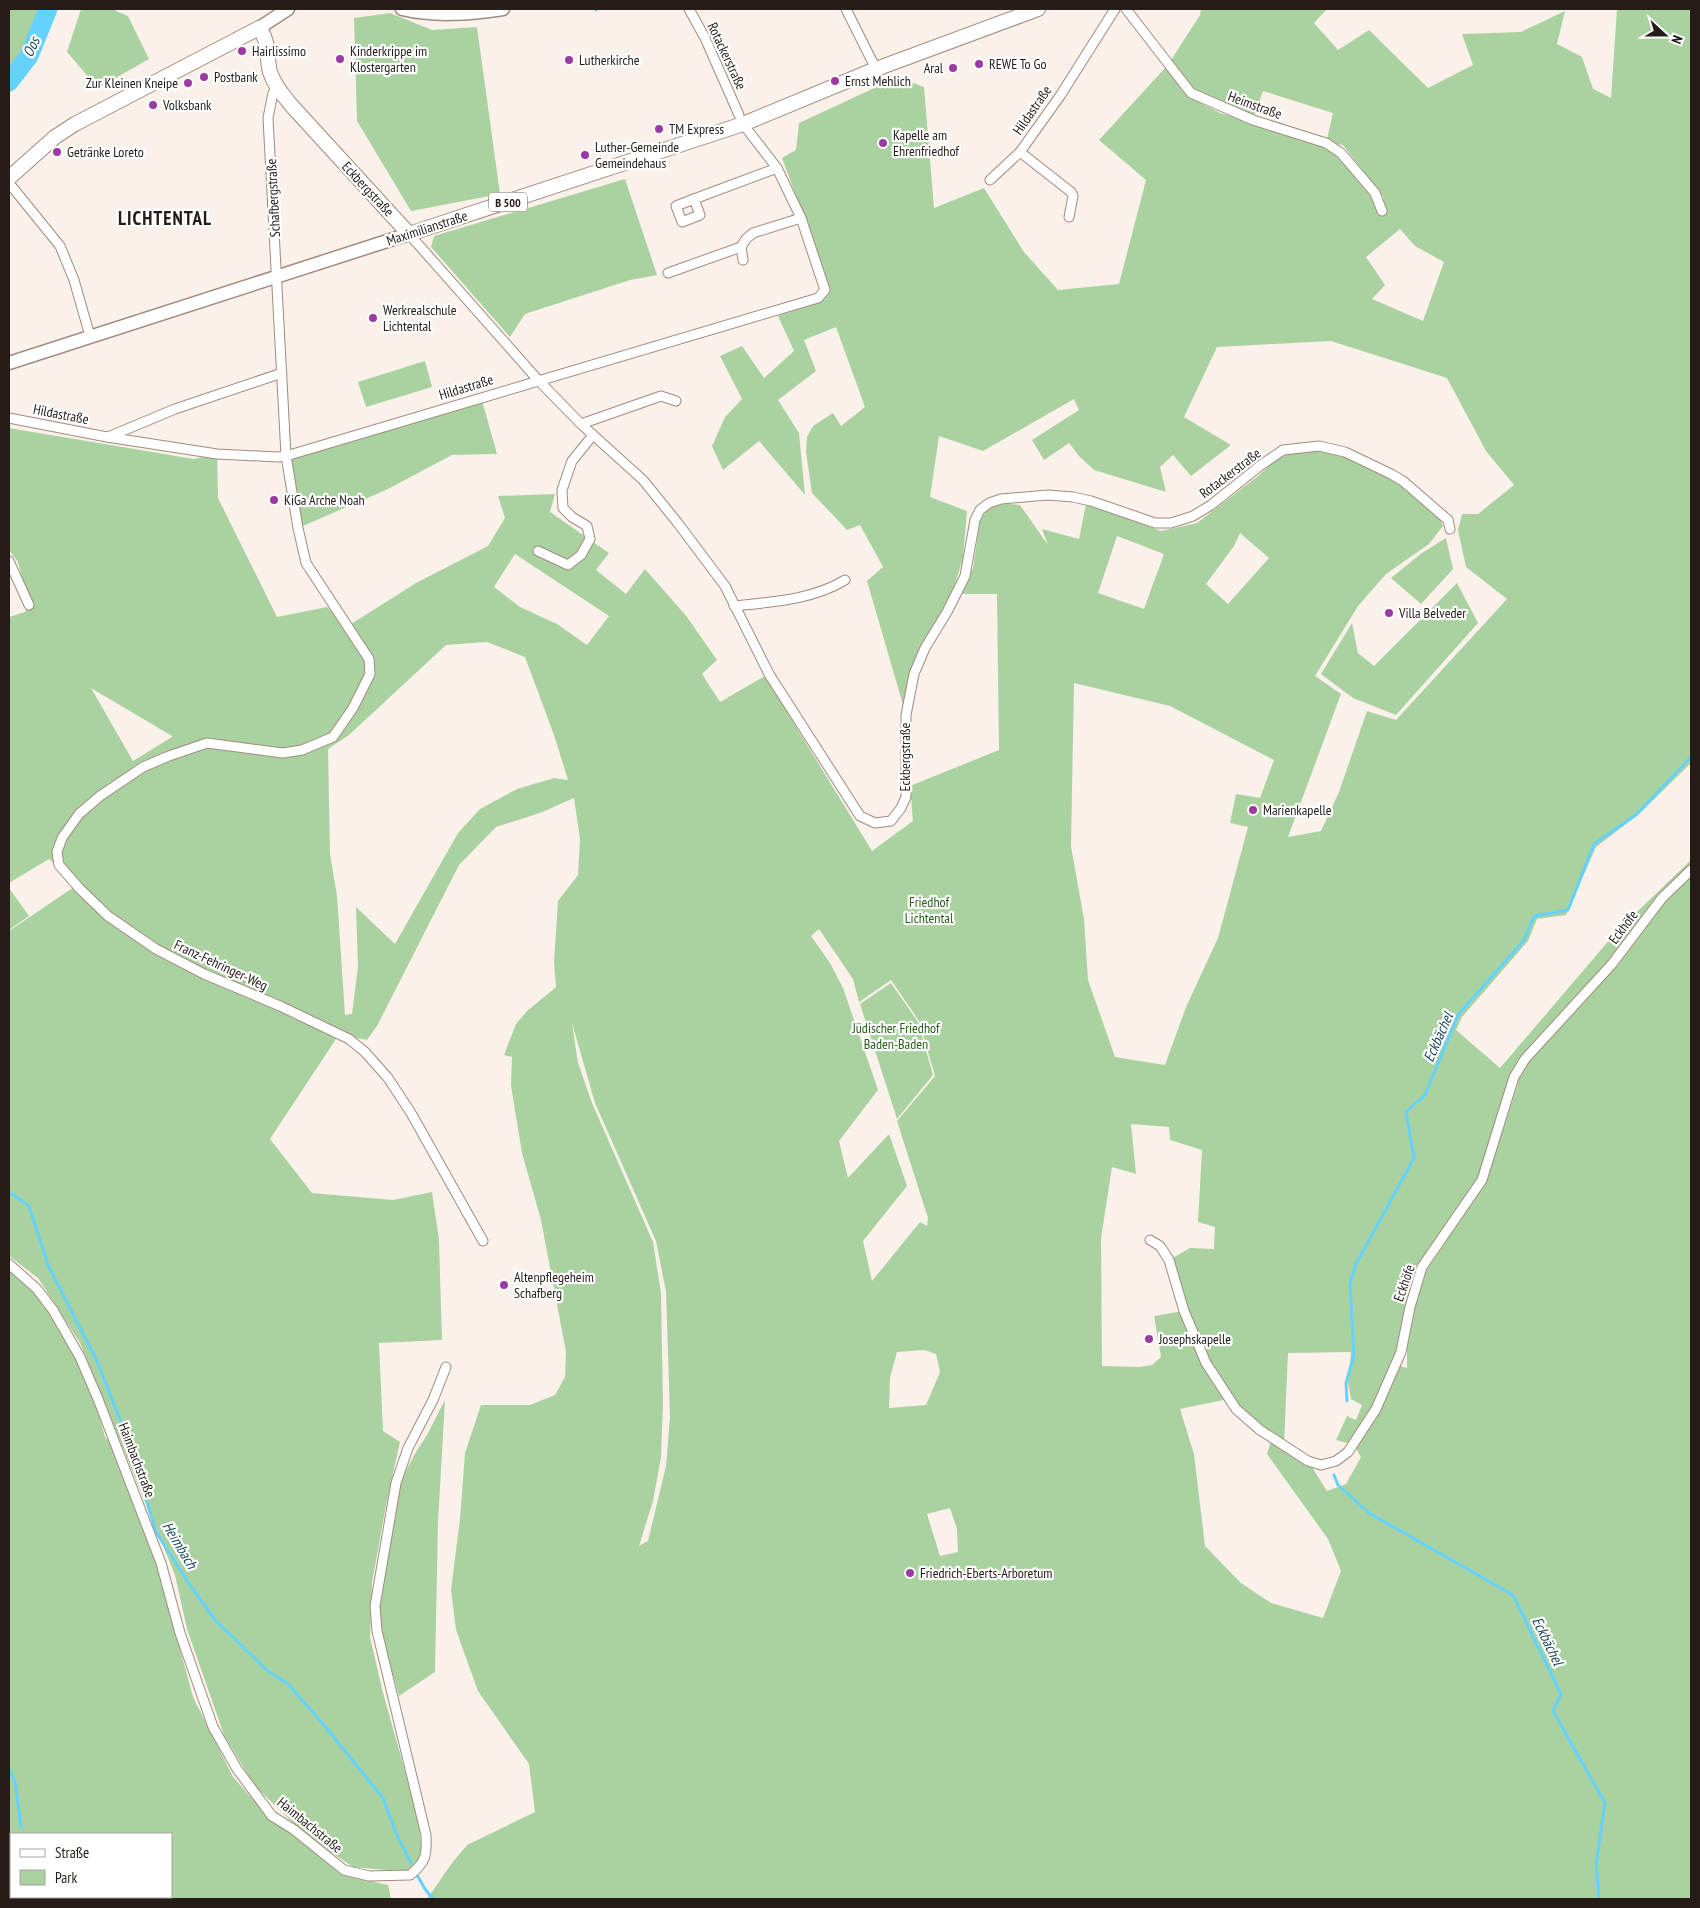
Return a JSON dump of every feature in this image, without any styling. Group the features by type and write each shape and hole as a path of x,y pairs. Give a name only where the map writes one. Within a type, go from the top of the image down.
{"main road":[{"path":"9,178 61,133 117,101 259,28 288,9"},
{"path":"402,9 416,12 449,14 503,9"},
{"name":"Maximilianstraße","path":"9,363 659,153 741,119 1038,9"},
{"path":"259,28 265,37 270,70 277,87"},
{"name":"Eckbergstraße","path":"277,87 291,105 410,234"}],"street":[{"name":"Rotackerstraße","path":"689,9 705,38 741,119 778,168 801,218 825,290"},
{"path":"846,9 876,70"},
{"name":"Hildastraße","path":"990,180 1020,152 1060,96 1114,9"},
{"name":"Heimstraße","path":"1126,9 1191,93 1253,120 1326,143 1341,153 1375,193 1382,211"},
{"name":"Schafbergstraße","path":"277,87 273,93 268,118 286,456"},
{"name":"Hildastraße","path":"1020,152 1071,192 1073,196 1069,217"},
{"path":"694,200 778,168"},
{"path":"9,183 60,246 74,280 90,336"},
{"path":"668,273 741,247 753,233 801,218"},
{"name":"Eckbergstraße","path":"410,234 538,380 581,424 643,480 677,522 725,586 769,674 860,816 875,823 891,820 901,808 906,797 906,715 914,674 925,648 947,612 965,576 975,520 980,510 1001,499"},
{"path":"741,247 743,260"},
{"name":"Hildastraße","path":"9,418 107,437 217,454 286,456 818,298 825,290"},
{"path":"107,437 175,409 282,373"},
{"path":"581,424 661,396 676,401"},
{"path":"538,551 568,565 580,555 590,539 587,526 563,508 562,490 572,461 593,435"},
{"name":"Rotackerstraße","path":"1001,499 1048,495 1073,497 1091,501 1156,523 1171,524 1193,516 1211,505 1283,450 1319,446 1345,452 1403,481 1448,520 1450,529"},
{"name":"Franz-Fehringer-Weg","path":"286,456 298,528 306,562 369,659 370,674 346,720 333,737 316,746 302,750 283,752 207,744 169,756 143,767 100,796 79,814 62,838 57,852 59,865 108,916 179,963 280,1006 349,1039 365,1052 388,1078 411,1113 483,1241"},
{"path":"9,561 29,605"},
{"path":"734,606 804,597 831,588 845,580"},
{"name":"Eckhöfe","path":"1150,1240 1160,1246 1169,1260 1184,1311 1206,1363 1236,1409 1260,1430 1308,1462 1321,1465 1336,1462 1348,1452 1376,1409 1400,1352 1410,1307 1422,1267 1482,1180 1514,1077 1525,1059 1612,964 1662,898 1691,870"},
{"name":"Haimbachstraße","path":"9,1264 37,1289 53,1310 80,1357 106,1417 161,1563 180,1633 213,1727 237,1770 272,1816 293,1828 344,1870 369,1876 396,1877 410,1875 420,1867 427,1853 426,1835 377,1631 375,1606 396,1483 408,1448 434,1400 446,1367"}],"green space":[{"path":"9,9 49,9 34,56 9,89"},
{"path":"81,9 116,9 116,11 128,16 149,59 98,88 67,52"},
{"name":"Friedhof Lichtental","path":"1201,9 1327,9 1314,23 1338,50 1369,30 1428,88 1473,65 1462,34 1521,32 1565,11 1557,44 1582,57 1593,89 1611,98 1617,9 1691,9 1691,763 1638,815 1596,847 1566,915 1537,919 1528,941 1462,1017 1456,1030 1500,1068 1617,931 1691,860 1691,1899 427,1899 467,1845 535,1812 529,1764 478,1691 456,1630 451,1590 460,1519 465,1453 481,1405 530,1405 555,1395 565,1377 566,1352 541,1220 522,1153 511,1086 512,1057 504,1055 516,1024 527,1011 556,987 554,963 558,901 578,875 580,839 574,798 540,813 496,827 459,865 377,1026 367,1040 356,1038 252,993 176,957 133,930 79,888 94,909 161,958 201,978 316,1026 336,1039 270,1139 312,1193 393,1200 432,1192 439,1240 442,1340 379,1343 383,1431 400,1442 372,1583 370,1637 382,1689 418,1818 422,1852 419,1860 406,1872 353,1867 323,1847 289,1819 254,1785 224,1735 187,1629 175,1575 80,1343 38,1278 9,1256 9,931 77,885 49,859 9,883 9,617 25,612 29,605 18,562 9,550 9,428 194,459 217,454 218,498 277,617 327,607 348,626 416,583 488,546 505,518 498,496 555,494 550,512 609,553 596,570 626,594 645,569 687,617 717,660 702,674 720,702 765,676 872,851 913,821 910,786 999,750 997,594 962,594 973,568 980,522 987,509 998,503 1020,505 1048,545 1042,529 1079,539 1086,504 1161,531 1197,523 1258,476 1281,455 1319,450 1341,454 1401,483 1438,515 1443,526 1429,544 1386,574 1358,606 1315,676 1341,694 1288,837 1321,831 1339,792 1367,711 1396,720 1507,599 1466,567 1458,530 1462,514 1478,514 1514,485 1486,451 1447,378 1331,341 1217,347 1184,417 1231,445 1191,476 1173,455 1160,467 1166,492 1094,470 1069,443 1044,460 1032,440 1079,410 1074,399 983,451 939,436 930,497 967,511 963,557 947,612 925,648 906,715 867,581 883,567 860,525 847,530 812,493 806,452 807,437 813,426 833,413 841,426 865,407 836,327 804,340 816,371 778,400 799,433 805,495 759,441 723,470 712,446 725,417 742,399 720,356 742,346 764,378 794,351 778,316 825,299 803,239 809,231 782,158 796,150 799,123 898,77 924,87 934,208 984,188 1024,252 1058,290 1119,284 1146,180 1099,140 1166,67 1189,97 1220,113 1325,144 1364,185 1375,204 1384,198 1343,145 1326,143 1333,113 1263,91 1253,120 1191,88 1171,60 1200,15","holes":["1400,229 1415,246 1444,262 1423,321 1372,299 1385,285 1366,257","1240,533 1269,558 1228,604 1206,584 1234,546","1117,536 1164,554 1144,609 1098,593","515,554 609,616 587,645 557,624 520,607 494,587","487,642 525,657 554,735 568,780 554,778 517,789 480,809 458,833 395,944 356,907 358,966 352,1014 345,1015 337,896 330,854 328,749 349,735 446,645","1074,683 1170,706 1274,760 1260,798 1236,794 1230,823 1248,827 1218,938 1186,1007 1165,1065 1115,1057 1088,980 1084,919 1071,846","91,688 172,736 133,761","819,929 853,979 859,1002 891,980 919,1021 935,1076 897,1121 928,1218 927,1226 920,1222 872,1281 863,1241 907,1186 889,1134 848,1178 839,1141 878,1090 843,988 830,963 811,936","572,1023 595,1103 656,1241 666,1292 670,1417 666,1466 648,1541 639,1546 653,1501 661,1457 663,1405 661,1293 653,1242 592,1103 578,1063","1512,1079 1518,1084 1486,1182 1424,1274 1415,1301 1407,1341 1407,1368 1393,1364 1407,1303 1455,1213 1478,1180","1131,1124 1169,1127 1170,1140 1202,1150 1198,1222 1215,1227 1214,1249 1190,1248 1169,1260 1183,1311 1154,1316 1161,1357 1152,1365 1140,1367 1102,1366 1101,1238 1112,1167 1136,1174","924,1350 936,1354 940,1372 926,1405 889,1408 890,1378 897,1352","1351,1352 1348,1383 1351,1399 1362,1405 1356,1420 1347,1416 1336,1440 1354,1445 1361,1457 1346,1484 1327,1491 1308,1461 1284,1446 1288,1353","1228,1399 1272,1438 1267,1454 1328,1539 1341,1571 1323,1618 1271,1603 1241,1583 1205,1546 1194,1454 1180,1409","950,1508 957,1529 958,1552 940,1556 927,1514"]},
{"path":"390,13 432,30 477,27 500,194 411,211 357,121 354,18"},
{"path":"625,179 657,275 630,280 525,314 510,337 431,247 434,236"},
{"path":"425,361 432,387 366,407 358,382"},
{"path":"481,397 497,454 452,455 386,490 298,528 286,456"},
{"path":"1446,538 1453,569 1421,604 1391,578 1422,553"},
{"path":"1457,583 1478,623 1396,715 1353,698 1321,674 1352,623 1358,653 1374,666"},
{"path":"9,888 29,916 9,930"},
{"name":"Jüdischer Friedhof Baden-Baden","path":"891,983 918,1022 933,1075 897,1119 860,1004"},
{"path":"9,1267 31,1286 58,1320 99,1405 99,1415 105,1437 113,1447 159,1572 193,1697 233,1777 270,1819 299,1839 340,1874 388,1885 391,1899 9,1899"},
{"path":"445,1400 438,1522 435,1672 399,1696 380,1629 380,1601 400,1482"}],"waterway":[{"name":"Oos","path":"9,82 29,56 48,9"},
{"name":"Eckbächel","path":"1347,1401 1346,1383 1354,1355 1350,1284 1356,1264 1414,1158 1406,1112 1425,1095 1458,1015 1524,940 1534,916 1568,910 1594,844 1637,814 1691,757"},
{"name":"Heimbach","path":"9,1192 29,1206 48,1265 97,1361 129,1443 156,1532 216,1621 268,1671 288,1684 383,1798 396,1833 411,1863"},
{"name":"Eckbächel","path":"1334,1475 1338,1485 1369,1513 1513,1595 1561,1694 1553,1711 1605,1803 1596,1865 1599,1899"},
{"path":"9,1770 15,1782 21,1827"},
{"name":"Heimbach","path":"417,1875 433,1899"}],"place":[{"name":"Hairlissimo","path":"242,51"},
{"name":"Kinderkrippe im Klostergarten","path":"340,59"},
{"name":"Lutherkirche","path":"569,60"},
{"name":"REWE To Go","path":"979,64"},
{"name":"Aral","path":"953,68"},
{"name":"Postbank","path":"204,77"},
{"name":"Ernst Mehlich","path":"835,81"},
{"name":"Zur Kleinen Kneipe","path":"188,83"},
{"name":"Volksbank","path":"153,105"},
{"name":"TM Express","path":"659,129"},
{"name":"Kapelle am Ehrenfriedhof","path":"883,143"},
{"name":"Getränke Loreto","path":"57,152"},
{"name":"Luther-Gemeinde Gemeindehaus","path":"585,155"},
{"name":"Werkrealschule Lichtental","path":"373,318"},
{"name":"KiGa Arche Noah","path":"274,500"},
{"name":"Villa Belveder","path":"1389,613"},
{"name":"Marienkapelle","path":"1253,810"},
{"name":"Altenpflegeheim Schafberg","path":"504,1285"},
{"name":"Josephskapelle","path":"1149,1339"},
{"name":"Friedrich-Eberts-Arboretum","path":"910,1573"}],"district":[{"name":"LICHTENTAL","path":"165,218"}]}
